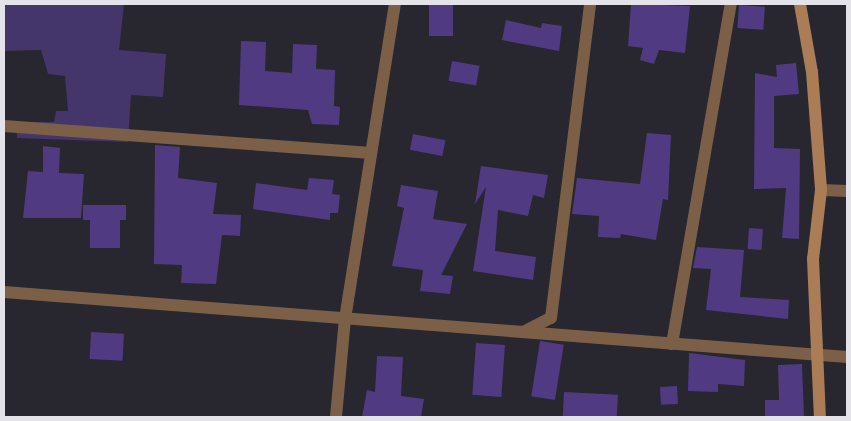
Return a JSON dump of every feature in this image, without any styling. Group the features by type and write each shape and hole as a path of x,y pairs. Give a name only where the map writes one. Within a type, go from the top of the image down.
{"street":[{"path":"336,417 345,319 395,4"},
{"path":"522,332 551,318 590,4"},
{"path":"672,344 731,4"},
{"path":"800,4 812,72 821,190 813,259 815,355 820,417"},
{"path":"4,126 371,153"},
{"path":"821,190 847,191"},
{"path":"4,292 847,357"}],"shaded area":[{"path":"4,4 124,4 119,50 166,54 163,97 131,95 128,142 17,138 17,122 54,122 56,111 68,111 65,76 48,74 41,50 4,51"}],"building":[{"path":"429,4 453,4 453,36 429,36"},
{"path":"631,4 690,6 685,53 659,50 654,64 640,60 643,48 628,46"},
{"path":"739,5 765,7 763,30 737,28"},
{"path":"506,20 541,28 542,23 562,26 559,51 502,40"},
{"path":"241,41 266,42 265,71 292,73 293,44 317,45 316,69 335,70 334,106 340,107 339,125 312,124 308,110 239,105"},
{"path":"452,61 480,66 476,86 449,81"},
{"path":"796,63 799,94 774,96 774,148 800,149 799,239 782,238 786,188 754,189 755,73 777,77 776,65"},
{"path":"647,133 671,135 668,200 663,199 656,240 621,234 620,238 598,237 599,216 572,214 577,178 640,184"},
{"path":"413,134 445,140 442,156 410,150"},
{"path":"155,145 180,147 178,178 217,183 213,214 241,215 240,236 222,235 216,284 181,283 182,265 154,264"},
{"path":"43,146 60,148 59,173 84,174 81,218 23,218 28,171 43,172"},
{"path":"481,166 548,175 544,198 533,195 528,216 498,210 495,251 536,257 533,280 473,271 486,187 475,204"},
{"path":"309,178 334,180 332,194 340,195 338,213 330,213 330,220 253,209 256,183 307,190"},
{"path":"401,185 438,191 433,219 467,224 441,275 453,276 450,294 420,291 423,270 392,266 404,208 397,206"},
{"path":"83,205 126,205 126,220 120,220 120,248 90,248 90,220 83,220"},
{"path":"749,228 763,229 762,250 748,249"},
{"path":"697,247 744,250 740,297 789,300 788,319 706,310 711,269 693,268"},
{"path":"91,332 124,334 123,361 90,359"},
{"path":"540,341 564,345 555,400 531,396"},
{"path":"476,343 505,345 501,397 472,395"},
{"path":"689,353 745,360 744,386 718,384 718,392 688,391"},
{"path":"377,356 403,357 401,396 424,399 421,417 362,417 367,390 375,392"},
{"path":"802,364 804,417 765,417 765,400 779,400 778,365"},
{"path":"677,386 678,404 661,405 660,387"},
{"path":"564,392 618,395 617,417 563,417"}]}
